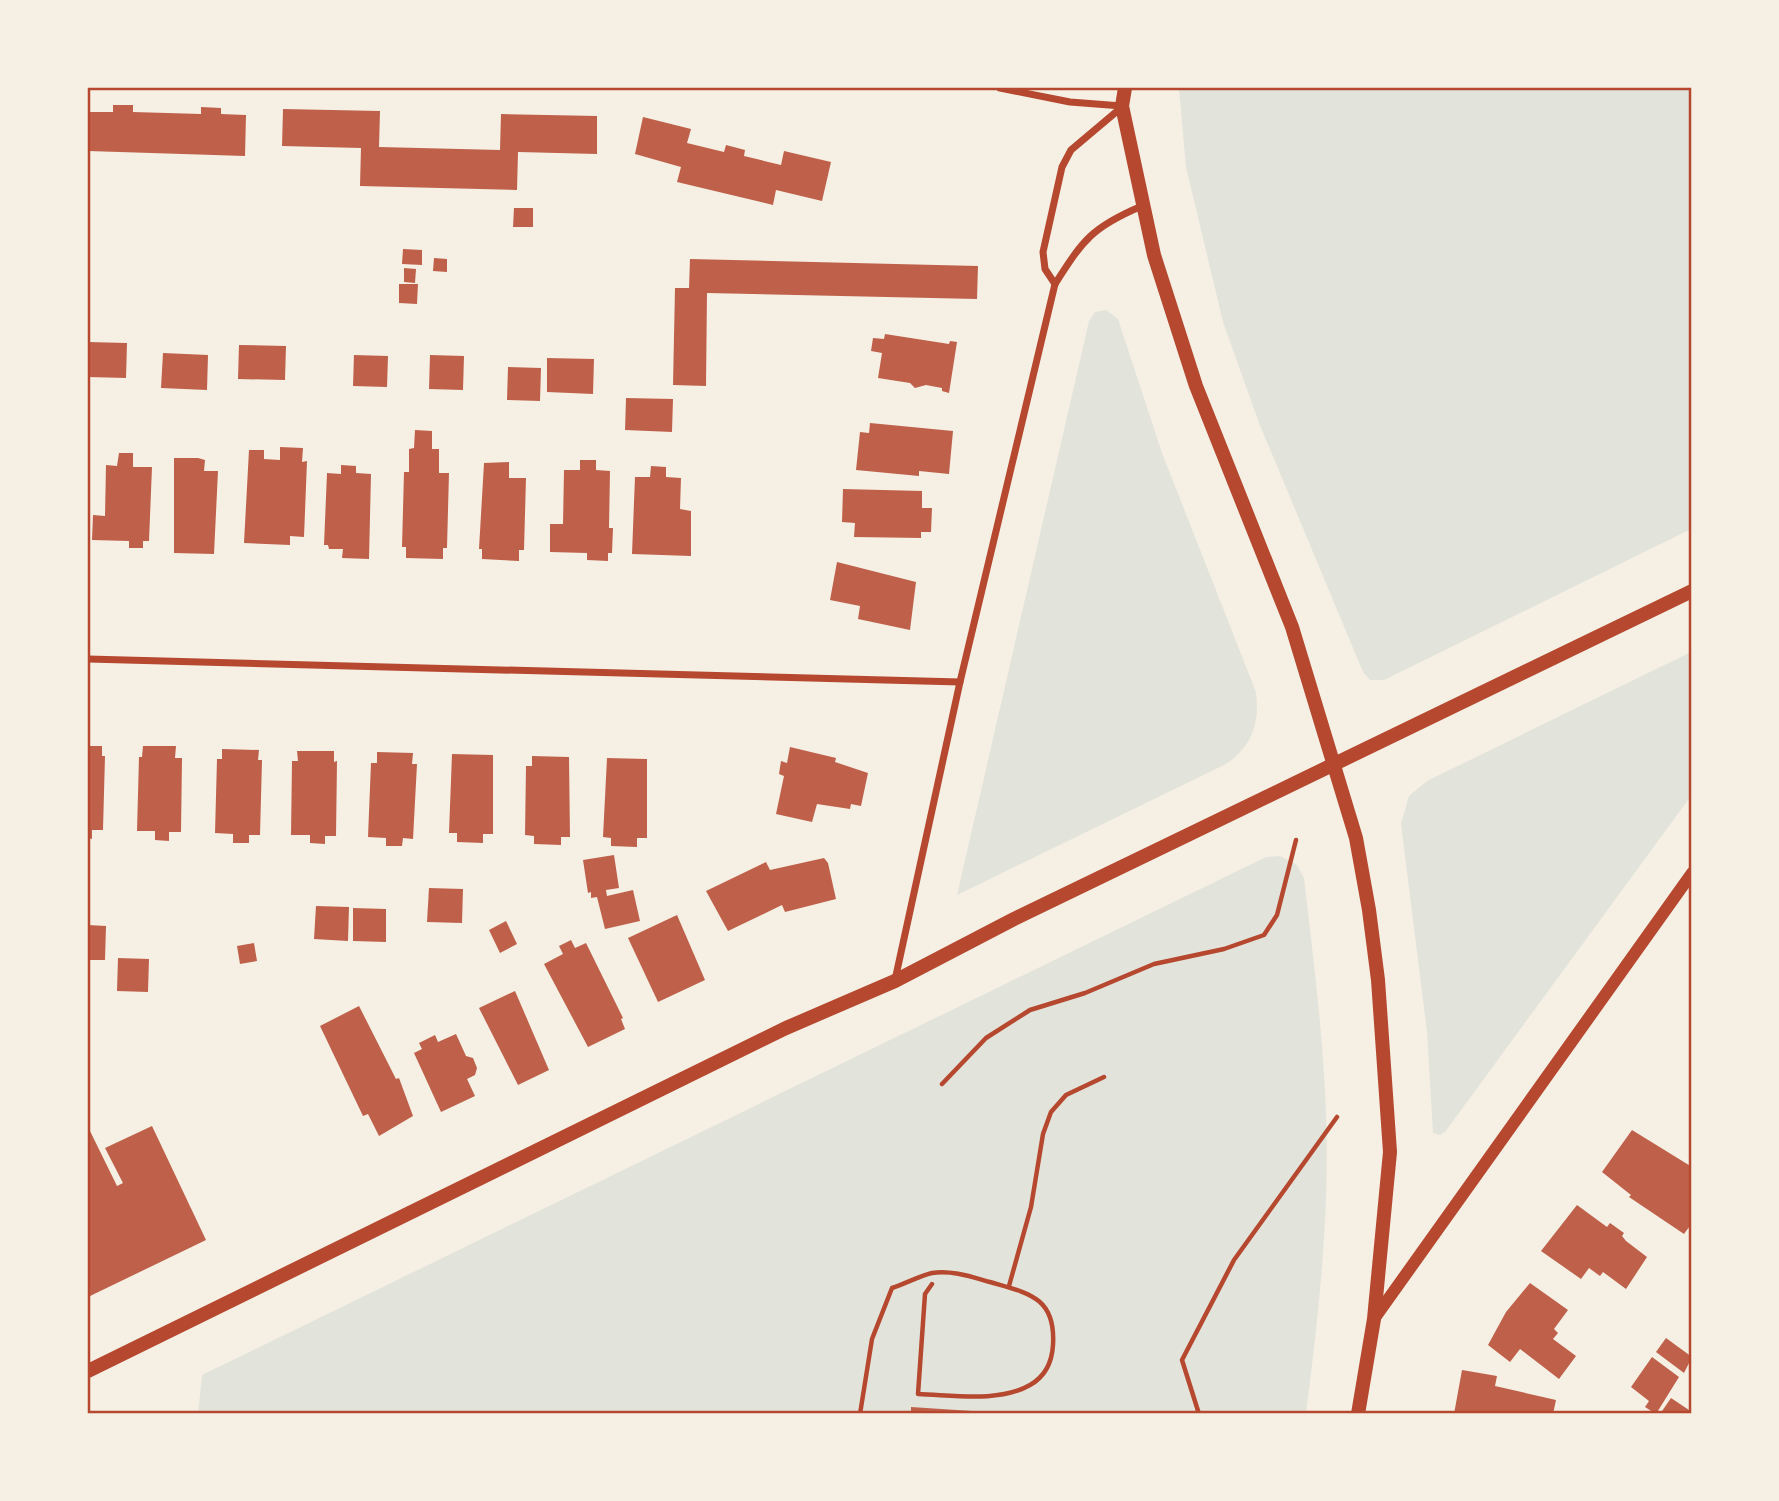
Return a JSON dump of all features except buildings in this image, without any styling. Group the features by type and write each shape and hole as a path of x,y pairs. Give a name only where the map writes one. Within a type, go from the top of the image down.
{"main road":[{"path":"1125,88 1122,106 1154,255 1196,386 1292,627 1356,838 1369,910 1384,1053 1390,1152 1374,1319 1358,1413"},
{"path":"88,1371 774,1034 895,981 1692,591"}],"street":[{"path":"1000,88 1070,102 1122,106"},
{"path":"1055,285 1045,270 1043,252 1062,167 1071,150 1122,106"},
{"path":"895,981 960,682 1055,285 1083,241 1107,220 1142,206"},
{"path":"88,659 960,682"},
{"path":"1374,1319 1692,873"}],"path":[{"path":"942,1084 986,1038 1030,1010 1085,993 1154,964 1224,950 1264,935 1277,915 1296,840"},
{"path":"1009,1286 1031,1207 1043,1133 1051,1112 1066,1094 1104,1077"},
{"path":"1199,1413 1182,1360 1234,1260 1337,1117"},
{"path":"860,1413 872,1339 892,1289 933,1273 975,1275 1026,1292 1049,1312 1055,1324 1053,1355 1047,1371 1030,1385 1005,1393 969,1396 918,1394 925,1294 932,1284"}],"shaded area":[{"path":"1179,88 1691,88 1691,529 1384,680 1370,680 1363,672 1259,423 1223,322 1186,167"},
{"path":"1106,310 1118,319 1162,453 1256,692 1255,724 1241,751 1224,765 957,895 1089,321 1095,312"},
{"path":"1691,652 1691,796 1445,1132 1440,1135 1433,1133 1427,1032 1401,824 1409,796 1427,781"},
{"path":"1280,856 1297,865 1304,878 1325,1082 1327,1149 1322,1263 1306,1413 198,1414 202,1375 1266,857"}]}
